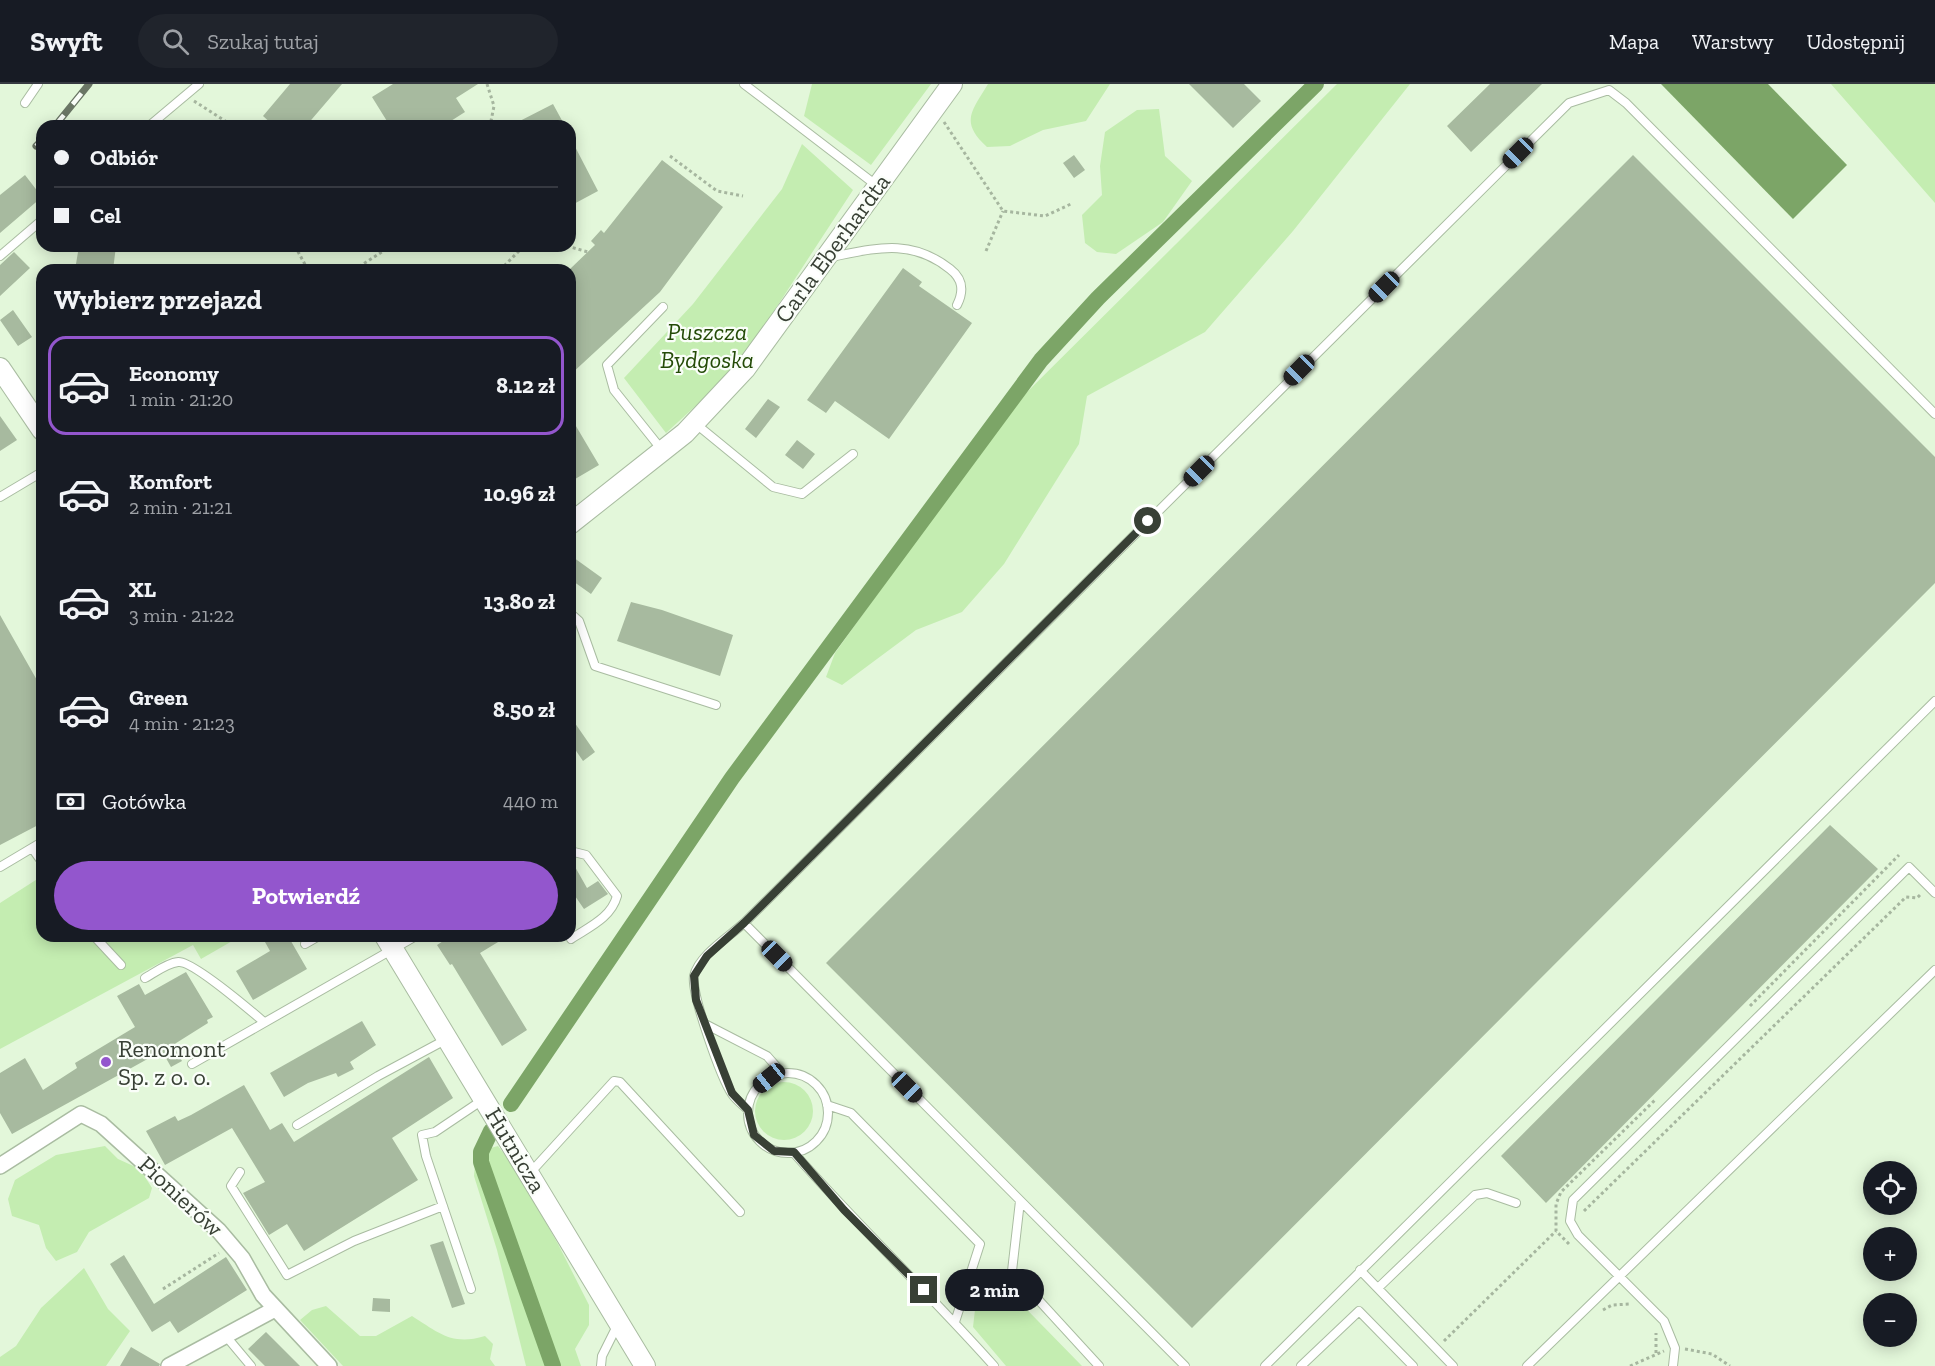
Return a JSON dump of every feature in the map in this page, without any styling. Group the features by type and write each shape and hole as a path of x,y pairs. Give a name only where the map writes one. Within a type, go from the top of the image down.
{"street":[{"name":"Carla Eberhardta","path":"576,519 663,452 695,423 745,369 876,184 952,84"},
{"path":"0,368 36,421"},
{"name":"Hutnicza","path":"389,943 485,1098 645,1366"},
{"name":"Pionierów","path":"0,1167 81,1114 101,1124 232,1245 275,1309 329,1366"},
{"path":"169,1366 275,1309"}],"lane":[{"path":"25,103 38,84"},
{"path":"157,120 199,84"},
{"path":"744,84 876,184"},
{"path":"748,1110 732,1093 696,1000 694,976 707,956 744,923 1569,103 1609,90 1626,103 1935,414"},
{"path":"0,256 36,225"},
{"path":"824,258 876,248 897,247 920,250 936,258 954,272 961,282 963,295 957,305"},
{"path":"663,308 607,365 614,390 663,452"},
{"path":"695,423 773,487 802,494 853,454"},
{"path":"0,497 36,476"},
{"path":"576,618 595,666 716,705"},
{"path":"1264,1366 1935,701"},
{"path":"0,867 36,846"},
{"path":"32,848 36,854"},
{"path":"576,852 586,855 608,881 617,896 614,906 607,915 576,936"},
{"path":"1673,1366 1675,1348 1661,1317 1578,1235 1570,1221 1573,1200 1909,867 1935,893"},
{"path":"744,923 1185,1366"},
{"path":"100,942 121,965"},
{"path":"305,944 308,942"},
{"path":"192,1064 264,1022 389,943"},
{"path":"145,978 177,962 188,962 236,997 264,1022"},
{"path":"1527,1366 1935,970"},
{"path":"705,1024 767,1056 782,1073"},
{"path":"297,1125 378,1076 448,1039"},
{"path":"782,1073 795,1073 808,1078 819,1086 827,1105 827,1125 821,1137 811,1146 794,1152 774,1151 763,1145 754,1135 748,1110 751,1098 758,1086 782,1073"},
{"path":"530,1173 614,1081 620,1082 740,1212"},
{"path":"471,1289 426,1156 422,1135 435,1132 485,1098"},
{"path":"827,1105 851,1113 980,1244 955,1322"},
{"path":"794,1152 844,1210 955,1322 994,1366"},
{"path":"240,1172 231,1186 287,1275 354,1241 443,1206"},
{"path":"1378,1288 1475,1195 1487,1193 1516,1203"},
{"path":"1020,1201 1012,1271 1098,1366"},
{"path":"1360,1270 1453,1366"},
{"path":"1301,1366 1359,1311 1413,1366"},
{"path":"601,1366 602,1356 619,1322"},
{"path":"225,1335 251,1366"}],"path":[{"path":"487,84 494,106 491,120"},
{"path":"186,95 224,120"},
{"path":"934,108 1003,211 1045,216 1073,203"},
{"path":"670,156 717,191 743,196"},
{"path":"986,251 1003,211"},
{"path":"576,249 588,252"},
{"path":"363,264 382,252"},
{"path":"506,264 518,252"},
{"path":"1744,1012 1899,855"},
{"path":"1584,1211 1906,897 1917,898 1929,886"},
{"path":"1572,1247 1556,1231 1556,1204 1561,1192 1662,1094"},
{"path":"1437,1349 1556,1231"},
{"path":"163,1289 232,1245"},
{"path":"1594,1302 1603,1310 1622,1303 1631,1304 1638,1311"},
{"path":"1656,1329 1656,1353"},
{"path":"1630,1366 1656,1353 1675,1348 1699,1350 1730,1366"}],"green space":[{"path":"812,84 931,84 871,165 804,116"},
{"path":"988,84 1110,84 1086,121 1043,130 1010,146 987,147 973,131 971,117"},
{"path":"1337,84 1410,84 1293,231 1205,332 1087,396 1079,444 1004,564 962,612 916,630 842,685 826,677 835,653 1011,408"},
{"path":"1831,84 1935,84 1935,203"},
{"path":"1159,109 1165,156 1192,181 1163,222 1116,254 1097,252 1085,243 1082,215 1102,195 1100,166 1105,132 1137,110"},
{"name":"Puszcza Bydgoska","path":"802,144 853,190 736,369 666,433 624,378 693,304 782,189"},
{"path":"36,880 36,942 231,942 201,959 193,945 0,1049 0,903"},
{"path":"784,1082 795,1084 808,1095 813,1111 811,1122 800,1135 784,1140 773,1138 760,1127 755,1111 757,1100 768,1087"},
{"path":"105,1146 118,1159 140,1169 152,1188 149,1198 89,1232 77,1252 56,1261 46,1248 39,1225 12,1216 8,1199 15,1180 56,1155"},
{"path":"498,1146 514,1167 558,1244 589,1305 589,1325 575,1349 581,1366 526,1366 497,1250 474,1176 476,1152"},
{"path":"84,1268 108,1309 130,1331 106,1366 0,1366 0,1357 16,1346 41,1308"},
{"path":"979,1275 995,1277 1082,1366 1006,1366 973,1327"},
{"path":"326,1306 360,1336 376,1336 412,1316 438,1332 455,1339 485,1336 493,1344 490,1359 495,1366 343,1366 300,1320 312,1310"}],"shaded area":[{"path":"1661,84 1768,84 1847,165 1793,219"}],"building":[{"path":"290,84 342,84 311,120 267,120 263,116"},
{"path":"393,84 478,84 456,98 465,112 452,120 386,120 372,97"},
{"path":"1189,84 1244,84 1261,101 1233,128"},
{"path":"1490,84 1542,84 1471,152 1447,126"},
{"path":"553,104 562,120 522,120"},
{"path":"576,149 598,191 576,203"},
{"path":"1074,155 1085,170 1074,178 1063,163"},
{"path":"1633,155 1935,457 1935,583 1192,1328 826,963"},
{"path":"662,160 723,207 660,292 576,369 575,264 595,245 591,241 601,230 604,233"},
{"path":"25,175 36,189 36,202 0,233 0,195"},
{"path":"14,252 30,268 0,296 0,265"},
{"path":"78,252 115,252 114,264 76,264"},
{"path":"903,268 922,282 919,286 972,323 889,439 835,401 826,413 807,400"},
{"path":"13,310 32,337 18,346 0,320"},
{"path":"768,399 780,407 756,438 745,429"},
{"path":"0,416 17,440 0,451"},
{"path":"576,426 599,465 576,478"},
{"path":"797,440 815,454 803,469 785,455"},
{"path":"576,559 602,578 591,594 576,583"},
{"path":"631,602 662,610 733,635 720,676 617,641"},
{"path":"0,615 36,678 36,826 0,845"},
{"path":"576,725 595,752 583,761 576,751"},
{"path":"1830,825 1878,869 1546,1203 1501,1156"},
{"path":"576,869 587,888 598,881 608,894 584,909 576,897"},
{"path":"265,942 291,942 307,969 253,1000 236,971 270,951"},
{"path":"442,942 498,942 480,953 527,1030 502,1046 452,964 450,965 437,945"},
{"path":"186,972 213,1017 207,1020 208,1023 173,1045 182,1061 171,1067 162,1051 12,1134 0,1113 0,1073 25,1058 43,1090 77,1068 75,1063 135,1027 117,996 139,984 145,995"},
{"path":"362,1021 376,1045 350,1062 354,1069 338,1077 336,1073 308,1083 284,1097 270,1073"},
{"path":"429,1057 453,1098 392,1138 418,1180 304,1251 287,1224 269,1235 243,1193 265,1182 232,1128 165,1165 146,1131 175,1116 178,1121 191,1115 244,1085 270,1130 282,1123 294,1142"},
{"path":"443,1241 465,1304 452,1308 430,1245"},
{"path":"124,1255 154,1304 226,1257 247,1290 178,1333 170,1321 152,1332 110,1264"},
{"path":"373,1298 390,1299 390,1312 372,1311"},
{"path":"266,1332 300,1366 265,1366 248,1349"},
{"path":"131,1347 160,1364 159,1366 120,1366"}],"waterway":[{"path":"511,1104 732,778 1041,360 1098,298 1316,84"},
{"path":"491,1131 481,1152 481,1162 553,1366"}],"railway":[{"path":"60,120 89,84"}],"place":[{"name":"Renomont Sp. z o. o.","path":"106,1062"}],"route":[{"path":"924,1290 844,1210 794,1152 787,1154 774,1151 763,1145 754,1135 749,1123 748,1110 732,1093 712,1046 696,1000 694,976 707,956 744,923 1148,521"}]}
